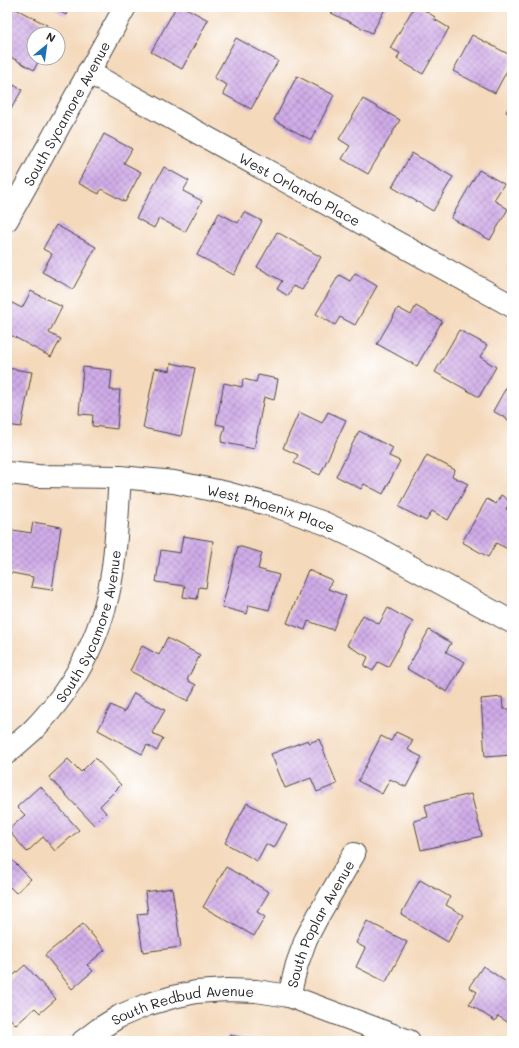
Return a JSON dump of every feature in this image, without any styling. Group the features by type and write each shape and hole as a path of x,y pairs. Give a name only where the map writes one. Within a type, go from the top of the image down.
{"street":[{"name":"South Sycamore Avenue","path":"7,220 124,7"},
{"name":"West Orlando Place","path":"88,72 512,306"},
{"name":"West Phoenix Place","path":"7,473 38,476 120,477 174,482 227,493 278,507 324,523 373,546 512,622"},
{"name":"South Sycamore Avenue","path":"7,753 32,730 55,704 74,679 92,646 101,623 109,590 114,559 120,477"},
{"name":"South Poplar Avenue","path":"289,996 306,939 354,854"},
{"name":"South Redbud Avenue","path":"83,1041 120,1016 146,1005 184,994 227,990 256,991 289,996 409,1041"}],"building":[{"path":"12,7 47,25 26,26 26,66 7,55 7,16"},
{"path":"53,7 70,7 66,15"},
{"path":"176,7 184,7 208,20 182,69 151,52"},
{"path":"334,7 386,7 372,33 331,13"},
{"path":"414,7 419,7 435,17 434,19 449,28 423,74 397,59 400,53 390,48"},
{"path":"472,35 512,56 512,61 495,93 453,71"},
{"path":"236,38 278,61 251,109 223,94 227,85 214,78"},
{"path":"27,66 36,66 34,70"},
{"path":"297,76 334,95 311,140 274,120"},
{"path":"7,81 22,90 7,116"},
{"path":"363,99 400,120 368,174 342,159 350,146 339,139"},
{"path":"512,101 512,116 506,112"},
{"path":"104,134 132,149 124,163 141,172 125,202 101,189 99,194 78,183"},
{"path":"412,153 453,177 433,211 392,187"},
{"path":"164,167 189,181 183,191 202,201 185,232 159,218 154,228 136,218"},
{"path":"479,170 504,184 494,200 508,209 490,240 451,218"},
{"path":"244,212 262,221 234,275 197,255 219,213 238,223"},
{"path":"56,225 96,247 73,289 42,272 52,254 43,249"},
{"path":"277,232 321,257 302,290 293,286 288,296 277,289 282,281 257,267"},
{"path":"355,273 377,286 355,325 340,317 335,325 316,314 339,275 350,281"},
{"path":"31,291 62,307 49,333 61,339 51,357 7,333 7,312 12,303 22,308"},
{"path":"416,306 442,321 417,366 377,344 398,308 411,315"},
{"path":"459,330 487,345 480,357 496,367 479,397 435,372"},
{"path":"171,363 195,368 181,436 143,428 155,368 170,371"},
{"path":"83,367 112,370 110,390 120,390 117,429 92,426 93,415 79,414"},
{"path":"7,368 32,372 21,427 7,425"},
{"path":"258,375 278,379 274,400 264,397 254,449 221,442 225,426 216,424 224,383 242,387 243,379 256,382"},
{"path":"512,377 512,422 493,411"},
{"path":"299,412 322,423 328,412 346,420 320,475 294,463 298,455 283,448"},
{"path":"359,431 393,448 389,456 400,461 383,494 364,484 361,489 336,476"},
{"path":"427,455 455,470 452,476 468,484 448,520 432,511 426,521 399,507"},
{"path":"501,495 510,501 506,509 512,512 512,551 496,543 488,557 462,542 487,499 496,504"},
{"path":"33,522 61,527 52,590 31,587 33,577 7,572 7,529 31,533"},
{"path":"183,536 213,541 206,588 199,587 197,599 183,597 185,586 156,582 161,550 180,553"},
{"path":"238,546 262,553 258,569 279,575 269,610 249,605 247,614 222,607"},
{"path":"308,570 332,580 328,589 346,596 333,630 308,621 305,630 287,623"},
{"path":"388,608 413,622 388,667 378,662 373,671 364,666 368,657 347,645 363,615 379,624"},
{"path":"429,630 451,643 446,652 465,662 447,692 407,669"},
{"path":"167,638 200,655 187,680 196,685 188,701 130,671 142,646 159,655"},
{"path":"134,693 165,710 152,733 163,738 157,751 147,745 142,754 98,730 111,705 124,712"},
{"path":"502,697 503,709 512,709 512,755 485,757 481,699"},
{"path":"396,732 413,740 408,750 422,757 406,787 390,779 382,794 358,781 381,736 391,741"},
{"path":"319,739 337,784 317,792 311,778 285,788 271,754 308,740 309,743"},
{"path":"95,758 121,785 100,806 106,813 94,825 49,777 68,759 81,772"},
{"path":"40,786 79,830 55,851 43,837 27,852 8,830 25,815 17,807"},
{"path":"471,794 482,836 421,850 414,821 428,817 425,805"},
{"path":"247,803 287,825 274,848 266,844 257,861 225,843"},
{"path":"7,855 31,879 16,893 7,884"},
{"path":"226,867 269,892 257,912 265,917 254,936 203,907"},
{"path":"420,880 450,897 446,905 463,915 448,942 401,914"},
{"path":"172,888 181,947 143,952 137,914 148,913 145,892"},
{"path":"367,921 407,942 386,982 356,967 365,948 356,943"},
{"path":"83,924 105,950 87,965 93,971 72,989 45,955"},
{"path":"25,965 56,999 40,1013 35,1008 16,1025 7,1015 7,981"},
{"path":"483,966 512,986 512,1025 498,1016 495,1021 469,1004 477,992 469,987"},
{"path":"229,1035 256,1040 256,1041 228,1041"}]}
